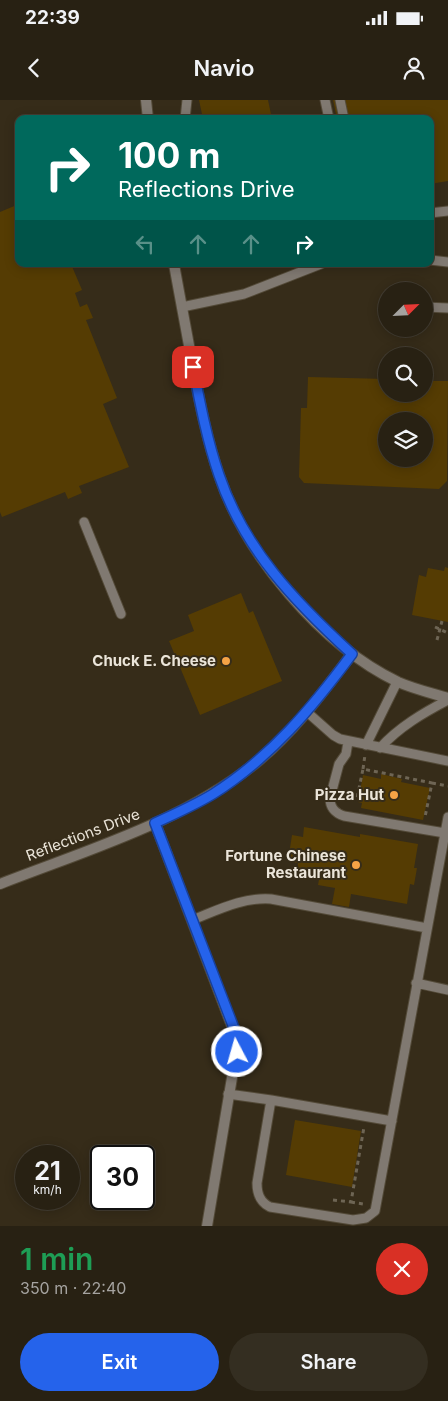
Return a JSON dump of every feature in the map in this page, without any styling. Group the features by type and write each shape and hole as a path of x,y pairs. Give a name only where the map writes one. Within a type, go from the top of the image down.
{"street":[{"path":"146,100 148,115"},
{"path":"175,267 209,442 219,476 249,539 270,570 294,599 320,626 352,654 397,682 448,699"},
{"name":"Reflections Drive","path":"0,884 155,823 206,798 241,774 274,746 307,712 352,654"},
{"path":"155,823 237,1036 238,1047 228,1094 207,1226"}],"lane":[{"path":"185,115 187,100"},
{"path":"325,100 328,115"},
{"path":"340,100 343,115"},
{"path":"434,213 448,211"},
{"path":"434,260 448,262"},
{"path":"182,307 244,294 313,267"},
{"path":"433,307 448,308"},
{"path":"84,522 121,614"},
{"path":"366,745 397,682"},
{"path":"380,748 413,720 448,699"},
{"path":"307,712 333,735 348,742 448,760"},
{"path":"348,742 346,754 339,764 330,804 336,812 344,816 445,833"},
{"path":"271,1100 257,1183 258,1192 263,1204 270,1207 354,1220 369,1217 377,1207 416,983 448,817"},
{"path":"192,920 238,902 260,898 427,928"},
{"path":"416,983 448,990"},
{"path":"228,1094 392,1121"}],"path":[{"path":"437,640 442,621"},
{"path":"436,627 448,633"},
{"path":"332,794 357,798 362,769 448,786"},
{"path":"424,820 432,783"},
{"path":"333,1200 351,1202 364,1127 355,1125"}],"building":[{"path":"199,100 268,100 271,115 202,115"},
{"path":"333,100 448,100 448,181 434,183 434,115 336,115"},
{"path":"15,206 15,267 72,267 82,290 75,293 80,307 87,304 93,318 86,320 117,398 103,404 129,467 79,486 82,493 68,499 65,492 2,517 0,512 0,212"},
{"path":"308,377 378,379 378,402 433,402 433,381 448,381 447,481 439,489 304,483 299,477 301,408 307,408"},
{"path":"445,567 448,568 448,622 412,615 419,575 426,577 428,568 444,571"},
{"name":"Chuck E. Cheese","path":"241,593 249,613 253,611 282,681 200,715 169,641 194,631 188,615"},
{"name":"Pizza Hut","path":"381,774 402,779 401,782 430,788 423,820 361,808 362,803 358,802 363,775 381,779"},
{"name":"Fortune Chinese Restaurant","path":"304,827 360,837 360,834 418,844 414,868 417,868 414,885 410,884 407,904 351,894 349,907 332,904 335,888 318,885 320,874 297,870 298,863 288,861 292,835 303,837"},
{"path":"295,1120 361,1131 352,1187 286,1175"}],"place":[{"name":"Chuck E. Cheese","path":"226,661"},
{"name":"Pizza Hut","path":"394,795"},
{"name":"Fortune Chinese Restaurant","path":"356,865"}],"route":[{"path":"193,367 209,442 219,476 249,539 270,570 294,599 320,626 352,654 307,712 258,761 213,794 155,823 237,1036 237,1052"}]}
